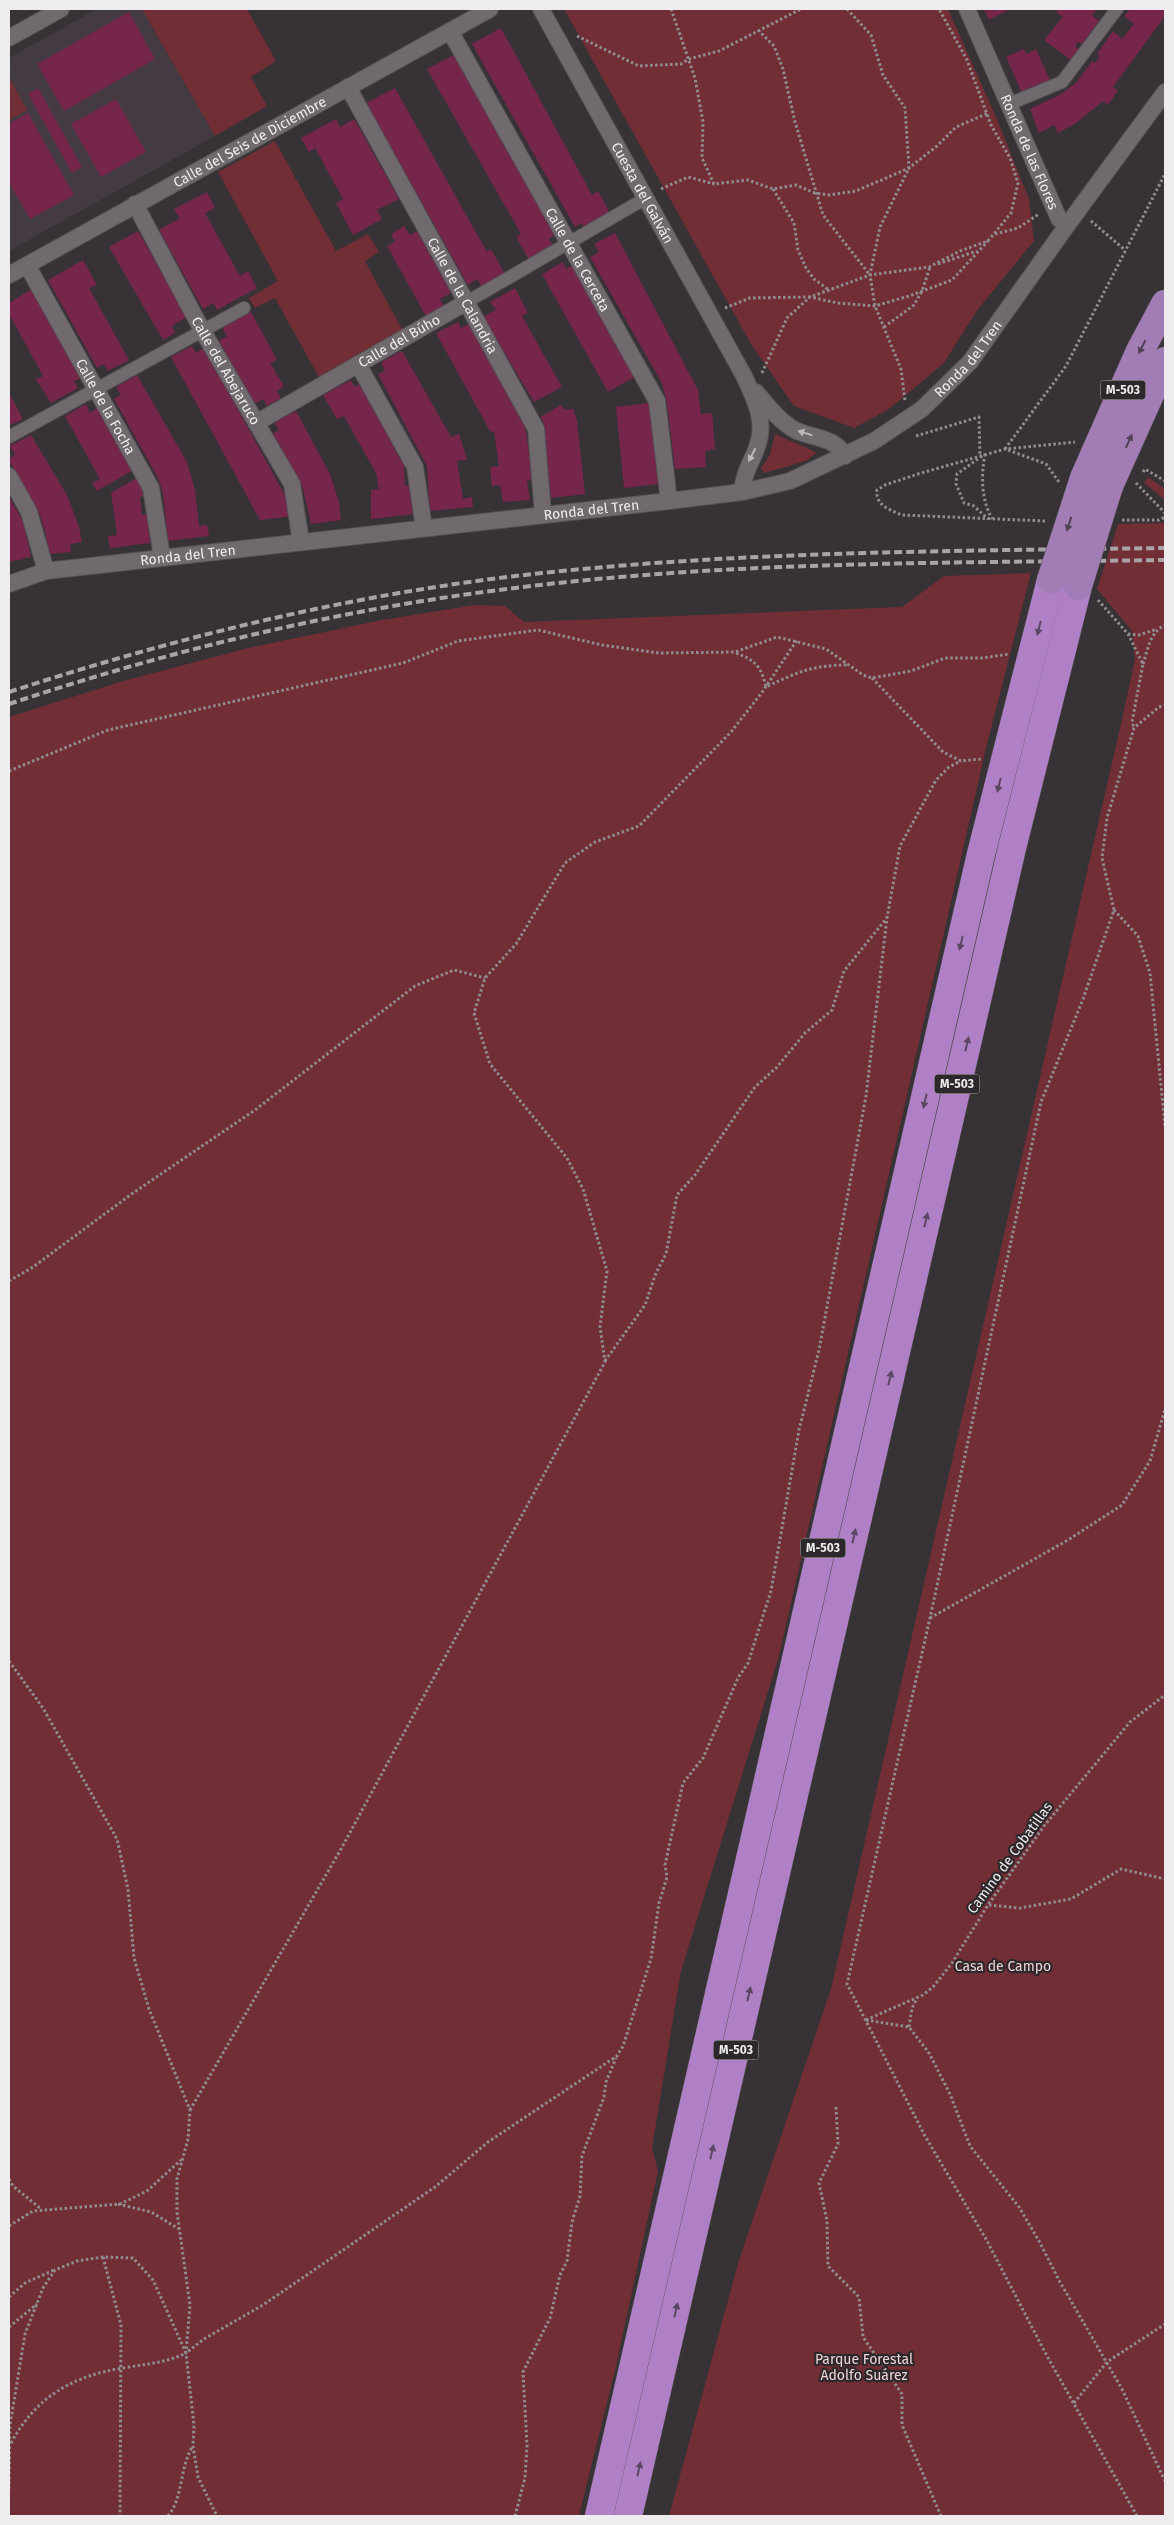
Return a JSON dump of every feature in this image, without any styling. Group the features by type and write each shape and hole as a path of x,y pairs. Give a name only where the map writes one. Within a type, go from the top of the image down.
{"highway":[{"name":"M-503","path":"599,2516 981,854 1074,483 1165,304"},
{"name":"M-503","path":"628,2516 1009,858 1087,592 1109,486 1165,361"}],"street":[{"path":"9,38 61,9"},
{"name":"Calle del Seis de Diciembre","path":"9,275 490,9"},
{"name":"Cuesta del Galván","path":"541,9 711,315 744,376 758,407 761,433 758,445 746,468 742,492"},
{"name":"Ronda de las Flores","path":"966,9 1059,219 1068,224 1165,92"},
{"path":"1009,104 1062,82 1117,9"},
{"name":"Calle de la Cerceta","path":"450,31 657,401 669,500"},
{"name":"Calle de la Calandria","path":"348,87 465,303 536,429 543,514"},
{"name":"Calle del Búho","path":"256,423 646,198"},
{"name":"Calle del Abejaruco","path":"135,204 202,330 292,484 302,542"},
{"name":"Ronda del Tren","path":"9,584 46,571 742,492 790,481 845,456 908,420 970,362 1068,224"},
{"name":"Calle de la Focha","path":"27,265 151,488 162,557"},
{"path":"9,437 244,308"},
{"path":"358,364 415,467 424,528"},
{"name":"Cuesta del Galván","path":"744,376 782,421 804,434 832,442 840,448 845,456"},
{"path":"9,476 29,512 46,571"}],"path":[{"path":"671,9 695,78 702,122 702,158 714,184"},
{"path":"549,24 639,66 680,64 689,59 719,51 801,9"},
{"path":"846,9 871,35 883,75 905,108 909,168 880,227 870,275 875,306 901,369 908,420"},
{"path":"711,315 750,298 810,297 837,303 875,306 922,291 952,280 995,234 1011,213 1018,183 1010,158 987,114 967,60 939,9"},
{"path":"758,30 774,46 783,69 814,193 823,215 870,275"},
{"path":"646,198 668,185 688,177 714,184 748,180 773,189 796,184 814,193 829,195 856,191 909,168 937,146 956,127 1009,104"},
{"path":"1005,448 1066,366 1165,174"},
{"path":"773,189 794,223 798,250 806,268 814,279 830,291"},
{"path":"995,234 1018,228 1053,204"},
{"path":"1078,210 1125,250"},
{"path":"884,327 914,305 922,291 929,267 960,250 988,241"},
{"path":"755,390 787,318 810,297 870,275 929,267 979,250"},
{"path":"924,433 979,417 983,494 986,508 993,520"},
{"path":"1050,521 902,515 889,510 880,503 876,494 877,490 885,485 1005,448 1080,441"},
{"path":"1005,448 1046,464 1074,483"},
{"path":"982,455 957,474 956,484 964,503 974,506 988,519"},
{"path":"1119,520 1159,520 1165,515 1135,483 1145,469 1165,482"},
{"path":"1087,592 1128,634 1143,664"},
{"path":"1128,634 1139,635 1165,625"},
{"path":"1134,728 1132,722 1143,664 1157,628"},
{"path":"9,771 108,730 403,663 458,641 538,630 602,645 659,653 735,652 777,638 797,640 826,649 863,675 872,678 903,673 945,658 983,658 1013,654 1010,663"},
{"path":"605,1362 600,1327 608,1270 583,1189 567,1158 490,1064 474,1013 485,978 516,944 565,863 595,842 639,826 731,732 766,687 797,640"},
{"path":"735,652 751,658 763,673 766,687"},
{"path":"766,687 802,670 822,665 849,665"},
{"path":"872,678 943,752 960,761"},
{"path":"1165,704 1134,728 1107,818 1102,858 1114,910 1138,936 1150,973 1165,1126"},
{"path":"515,2516 525,2478 527,2446 523,2372 550,2318 560,2275 567,2261 572,2222 580,2196 582,2156 604,2097 606,2082 617,2056 624,2046 650,1959 659,1903 667,1876 665,1865 683,1783 703,1758 738,1678 748,1663 771,1591 799,1430 819,1350 866,1096 887,918 900,846 936,780 960,761 984,759"},
{"path":"1114,910 1083,999 1042,1102 930,1618 847,1984 925,2136 986,2239 1138,2516"},
{"path":"216,2516 198,2477 193,2446 194,2425 186,2353 190,2305 179,2229 177,2179 188,2138 190,2110 341,1848 605,1362 645,1304 656,1273 666,1254 677,1195 695,1175 756,1087 777,1067 805,1032 832,1010 844,971 887,918"},
{"path":"9,1281 33,1267 133,1193 254,1110 415,986 454,970 485,978"},
{"path":"930,1618 1068,1540 1122,1505 1150,1460 1165,1409"},
{"path":"9,1662 43,1708 117,1839 128,1889 134,1958 149,2009 190,2110"},
{"name":"Camino de Cobatillas","path":"866,2020 917,1997 932,1988 942,1978 988,1905 1044,1826 1124,1729 1165,1695"},
{"path":"988,1905 1020,1908 1071,1899 1121,1870 1165,1879"},
{"path":"909,2028 912,2008 917,1997"},
{"path":"866,2020 909,2028 929,2053 946,2086 970,2146 1019,2207 1107,2362 1165,2481"},
{"path":"10,2445 23,2421 62,2388 87,2376 121,2368 172,2360 186,2353 204,2339 263,2305 435,2187 488,2142 526,2114 617,2056"},
{"path":"836,2107 838,2144 819,2183 828,2221 828,2266 859,2297 863,2337 902,2394 902,2425 941,2516"},
{"path":"113,2202 120,2204 147,2191 182,2159"},
{"path":"9,2179 13,2186 41,2210"},
{"path":"9,2226 33,2211 113,2202 152,2212 179,2229"},
{"path":"9,2297 25,2283 77,2261 103,2257 133,2258 153,2280 186,2353"},
{"path":"103,2257 121,2324 120,2516"},
{"path":"9,2489 10,2425 25,2334 39,2303 43,2288 55,2270"},
{"path":"9,2327 39,2303"},
{"path":"1074,2402 1107,2362 1165,2324"},
{"path":"168,2516 176,2507 182,2468 193,2446"}],"shaded area":[{"path":"97,9 142,9 215,136 9,251 9,58"}],"green space":[{"path":"142,9 247,9 276,61 251,77 267,106 215,136"},
{"path":"564,9 948,9 996,117 1029,199 1034,241 978,309 944,363 889,409 854,428 794,406 751,344"},
{"path":"9,77 27,110 9,120"},
{"path":"275,141 336,251 368,234 379,252 365,261 404,333 320,379 275,298 255,308 249,298 278,281 218,172"},
{"path":"775,434 816,453 806,461 764,473 761,468 770,455"},
{"path":"1148,477 1165,489 1165,500 1144,483"},
{"name":"Casa de Campo","path":"1165,523 1165,2516 669,2516 739,2260 831,1989 1123,715 1135,659 1132,631 1097,589 1118,524"},
{"path":"1031,573 987,744 779,1656 681,1971 652,2148 658,2171 616,2366 579,2516 9,2516 9,717 120,682 248,648 382,620 475,605 505,606 524,622 902,607 944,576"}],"building":[{"path":"984,9 1010,9 989,20"},
{"path":"1058,9 1097,9 1092,15 1099,21 1082,44 1078,42 1075,47 1079,49 1071,60 1044,40 1063,17 1056,12"},
{"path":"1130,9 1165,9 1165,16 1113,87 1118,90 1108,105 1103,101 1076,123 1058,133 1054,125 1039,133 1030,109 1061,94 1076,83 1092,61 1095,63 1100,56 1097,54 1113,31 1122,39 1134,24 1124,16"},
{"path":"129,12 155,59 64,111 37,64"},
{"path":"501,28 592,195 598,191 611,215 585,229 582,223 575,227 472,44"},
{"path":"1024,49 1026,54 1036,49 1050,80 1022,93 1006,57"},
{"path":"456,54 557,233 549,239 553,246 529,260 516,237 521,234 427,69"},
{"path":"38,88 82,167 72,173 28,94"},
{"path":"395,88 487,252 491,249 505,274 482,287 477,279 468,285 366,103"},
{"path":"116,99 146,152 101,177 71,124"},
{"path":"28,113 74,195 30,219 9,182 9,124"},
{"path":"336,119 340,127 354,119 399,199 377,210 382,219 353,235 336,203 343,199 315,148 309,152 301,138"},
{"path":"207,192 215,208 205,213 240,276 248,271 257,288 217,310 213,303 203,309 159,230 180,218 174,209"},
{"path":"404,226 410,235 417,231 451,293 440,299 444,307 427,318 387,246 395,242 391,234"},
{"path":"138,231 187,317 172,326 175,333 163,340 109,247"},
{"path":"615,233 698,390 701,414 712,413 715,449 705,451 706,467 675,469 667,404 662,383 590,257 599,252 594,244"},
{"path":"83,260 97,285 89,288 129,360 108,371 104,364 97,368 48,280"},
{"path":"563,262 566,269 574,264 636,376 608,392 542,274"},
{"path":"515,288 528,313 522,316 562,387 534,402 483,317 496,310 490,302"},
{"path":"32,289 81,378 74,381 78,388 51,403 36,379 43,376 9,314 9,303"},
{"path":"251,312 277,360 270,363 284,386 277,391 281,398 267,406 263,399 255,404 219,341 227,336 222,327"},
{"path":"458,322 461,328 469,324 525,425 533,481 527,480 530,500 503,502 500,485 492,486 490,467 499,466 494,432 490,431 436,333"},
{"path":"192,346 196,353 204,348 287,499 291,516 260,520 171,357"},
{"path":"402,351 451,437 459,434 467,460 457,461 463,499 472,497 473,507 430,511 427,466 378,374 385,371 381,362"},
{"path":"137,375 187,462 195,490 199,526 207,525 209,536 168,541 163,493 158,478 114,399 121,395 116,387"},
{"path":"351,380 355,387 363,382 398,447 394,449 404,464 405,486 410,486 414,514 371,519 371,490 379,489 376,473 344,416 337,419 323,395"},
{"path":"9,393 23,419 11,425 9,422"},
{"path":"649,403 659,484 624,488 616,407"},
{"path":"86,404 90,413 97,408 133,470 97,491 92,483 100,479 65,416"},
{"path":"561,405 565,410 573,409 577,421 585,494 551,498 543,421 540,417"},
{"path":"296,411 330,474 339,502 341,520 311,524 303,488 272,434 279,430 274,422"},
{"path":"31,435 67,495 79,527 82,542 70,544 71,552 49,554 40,515 9,460 15,454 10,446"},
{"path":"137,478 145,496 140,497 142,515 148,514 150,543 110,548 108,536 117,535 111,493"},
{"path":"9,497 23,521 31,557 9,562"}],"railway":[{"path":"9,692 131,655 255,622 380,596 507,577 589,568 753,557 1165,548"},
{"path":"9,704 131,666 255,634 380,608 507,589 589,580 753,568 918,563 1165,560"}],"park label":[{"name":"Parque Forestal Adolfo Suárez","path":"864,2368"}]}
